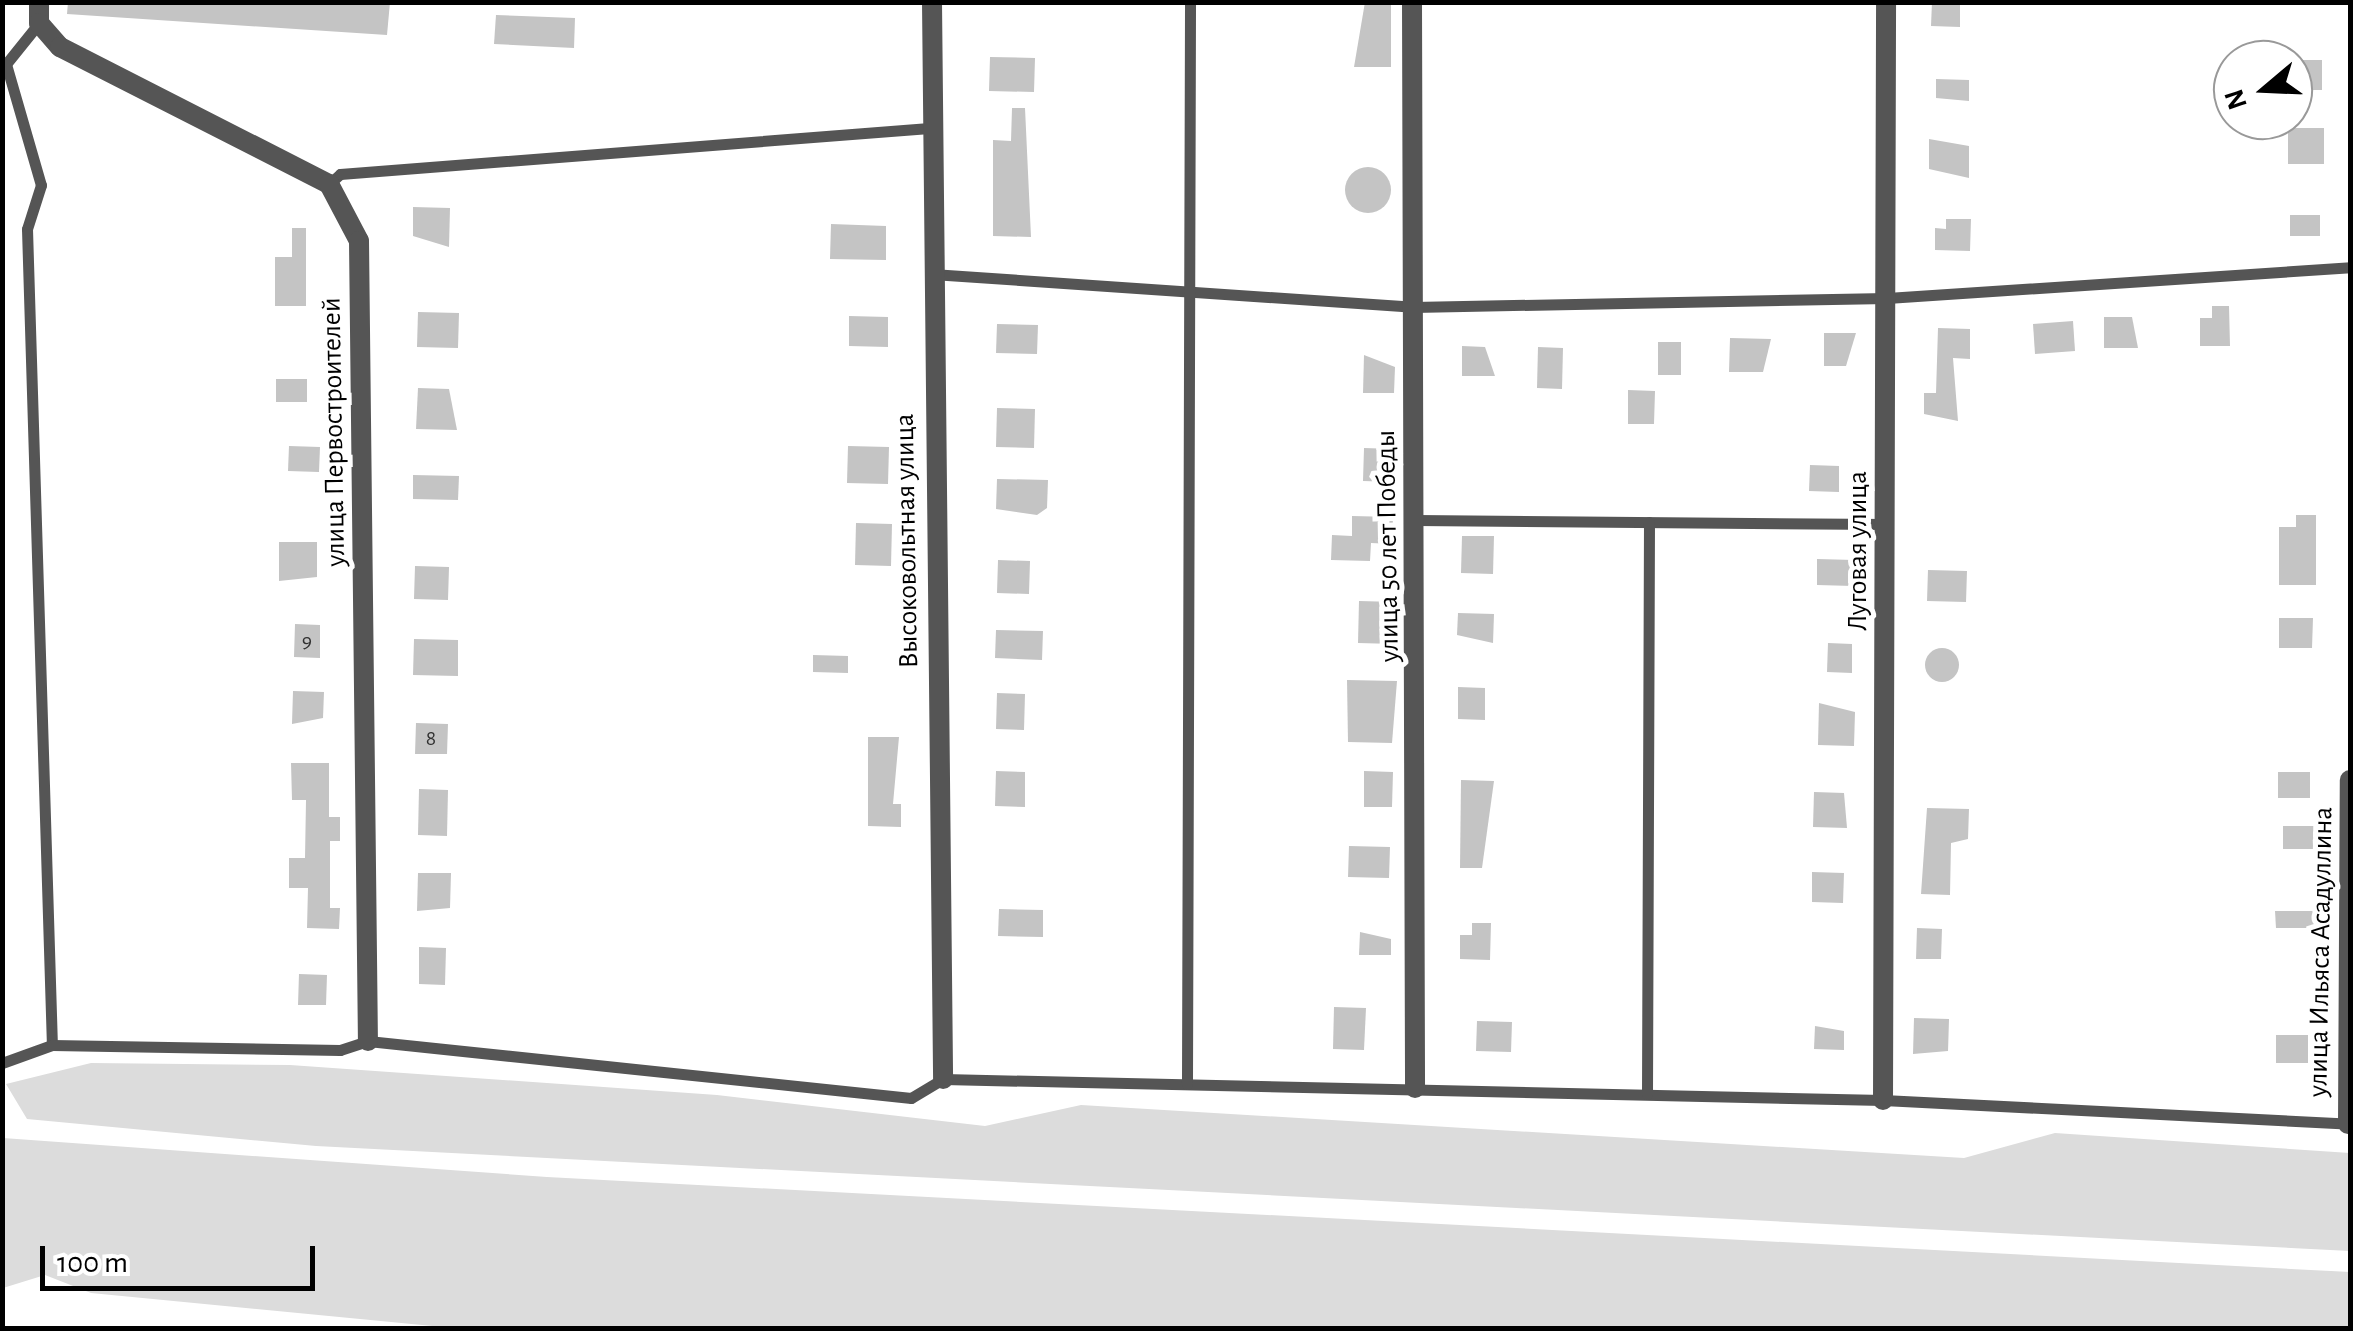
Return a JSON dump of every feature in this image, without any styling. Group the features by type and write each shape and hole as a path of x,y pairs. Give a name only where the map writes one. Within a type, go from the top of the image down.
{"street":[{"name":"Высоковольтная улица","path":"932,2 930,274 943,1079"},
{"name":"улица 50 лет Победы","path":"1412,2 1415,1088"},
{"name":"Луговая улица","path":"1883,1100 1886,2"},
{"path":"39,12 60,47 329,184"},
{"name":"улица Первостроителей","path":"329,184 359,241 368,1041"},
{"name":"улица Ильяса Асадуллина","path":"2349,1124 2350,780"}],"lane":[{"path":"1188,1084 1190,2"},
{"path":"39,12 6,64 42,185 27,229 52,1045"},
{"path":"329,184 340,174 929,128"},
{"path":"930,274 1414,306 1887,298 2350,267"},
{"path":"1416,520 1886,524"},
{"path":"1647,1094 1649,522"},
{"path":"2,1063 52,1045 340,1050 368,1041 911,1098 943,1079 1883,1100 2349,1124"}],"shaded area":[{"path":"91,1063 290,1065 717,1095 985,1126 1081,1105 1964,1158 2055,1133 2350,1153 2350,1251 316,1146 27,1119 6,1084"},
{"path":"3,1138 547,1177 2350,1272 2350,1328 453,1328 91,1293 45,1275 3,1288"}],"building":[{"path":"68,2 390,2 387,35 67,14"},
{"path":"1365,2 1391,2 1391,67 1354,67"},
{"path":"1932,2 1960,2 1960,27 1931,26"},
{"path":"496,15 575,18 574,48 494,44"},
{"path":"990,57 1035,58 1034,92 989,91"},
{"path":"2313,60 2322,60 2322,90 2313,90"},
{"path":"1936,79 1969,80 1969,101 1936,98"},
{"path":"1012,108 1025,108 1031,237 993,236 993,140 1011,141"},
{"path":"2313,128 2324,128 2324,164 2288,164 2288,140 2313,140"},
{"path":"1929,139 1969,146 1969,178 1929,169"},
{"path":"1368,167 1384,174 1391,190 1384,206 1368,213 1352,206 1345,190 1352,174"},
{"path":"413,207 450,208 449,247 413,236"},
{"path":"2290,215 2320,215 2320,236 2290,236"},
{"path":"1946,219 1971,219 1970,251 1935,250 1935,228 1946,229"},
{"path":"831,224 886,226 886,260 830,259"},
{"path":"292,228 306,228 306,306 275,306 275,257 292,257"},
{"path":"2212,306 2229,306 2230,346 2200,346 2200,318 2212,318"},
{"path":"418,312 459,313 458,348 417,347"},
{"path":"849,316 888,317 888,347 849,346"},
{"path":"2104,317 2132,317 2138,348 2104,348"},
{"path":"2073,321 2075,351 2035,354 2033,324"},
{"path":"997,324 1038,325 1037,354 996,353"},
{"path":"1938,328 1970,329 1970,359 1953,358 1958,421 1924,414 1924,393 1936,393"},
{"path":"1824,333 1856,333 1846,366 1824,366"},
{"path":"1730,338 1771,339 1763,372 1729,372"},
{"path":"1658,342 1681,342 1681,375 1658,375"},
{"path":"1462,346 1485,347 1495,376 1462,376"},
{"path":"1538,347 1563,348 1562,389 1537,388"},
{"path":"1364,355 1395,367 1394,393 1363,393"},
{"path":"276,379 307,379 307,402 276,402"},
{"path":"418,388 449,389 457,430 416,429"},
{"path":"1628,390 1655,391 1654,424 1628,424"},
{"path":"997,408 1035,409 1034,448 996,447"},
{"path":"289,446 320,447 319,472 288,471"},
{"path":"848,446 889,447 888,484 847,483"},
{"path":"1364,448 1394,449 1394,482 1363,481"},
{"path":"1810,465 1839,466 1839,492 1809,491"},
{"path":"413,475 459,476 458,500 413,499"},
{"path":"997,479 1048,480 1047,508 1037,515 996,509"},
{"path":"2296,515 2316,515 2316,585 2279,585 2279,527 2296,527"},
{"path":"1352,516 1393,517 1392,544 1371,543 1370,561 1331,560 1332,535 1352,536"},
{"path":"856,523 892,524 891,566 855,565"},
{"path":"1462,536 1494,536 1493,574 1461,573"},
{"path":"279,542 317,542 317,577 279,581"},
{"path":"1817,559 1854,560 1853,586 1817,585"},
{"path":"998,560 1030,561 1029,594 997,593"},
{"path":"415,566 449,567 448,600 414,599"},
{"path":"1928,570 1967,571 1966,602 1927,601"},
{"path":"1359,601 1396,602 1395,644 1358,643"},
{"path":"1458,613 1494,614 1493,643 1457,635"},
{"path":"2279,618 2313,618 2312,648 2279,648"},
{"path":"295,624 320,625 320,658 294,657"},
{"path":"996,630 1043,631 1042,660 995,658"},
{"path":"414,639 458,640 458,676 413,675"},
{"path":"1828,643 1852,644 1852,673 1827,672"},
{"path":"1942,648 1954,653 1959,665 1954,677 1942,682 1930,677 1925,665 1930,653"},
{"path":"813,655 848,656 848,673 813,672"},
{"path":"1347,680 1397,681 1392,743 1348,742"},
{"path":"1458,687 1485,688 1485,720 1458,719"},
{"path":"293,691 324,692 323,718 292,724"},
{"path":"997,693 1025,694 1024,730 996,729"},
{"path":"1819,703 1855,712 1854,746 1818,745"},
{"path":"416,723 448,724 447,754 415,754"},
{"path":"868,737 899,737 893,804 901,804 901,827 868,826"},
{"path":"291,763 329,763 329,817 340,817 340,841 330,841 330,908 340,908 339,929 307,928 308,888 289,888 289,858 305,858 306,800 292,800"},
{"path":"996,771 1025,772 1025,807 995,806"},
{"path":"1364,771 1393,772 1392,807 1364,807"},
{"path":"2278,772 2310,772 2310,798 2278,798"},
{"path":"1461,780 1494,781 1482,868 1460,868"},
{"path":"419,789 448,790 447,836 418,835"},
{"path":"1814,792 1844,793 1847,828 1813,827"},
{"path":"1927,808 1969,809 1968,839 1951,843 1950,895 1921,894"},
{"path":"2283,826 2326,826 2326,849 2283,849"},
{"path":"1349,846 1390,847 1389,878 1348,877"},
{"path":"1812,872 1844,873 1843,903 1812,902"},
{"path":"418,873 451,873 450,908 417,911"},
{"path":"999,909 1043,910 1043,937 998,936"},
{"path":"2275,911 2326,911 2326,928 2276,928"},
{"path":"1472,923 1491,923 1490,960 1460,959 1460,935 1472,935"},
{"path":"1917,928 1942,929 1941,959 1916,959"},
{"path":"1360,932 1391,939 1391,955 1359,955"},
{"path":"419,947 446,948 445,985 419,984"},
{"path":"299,974 327,975 326,1005 298,1005"},
{"path":"1334,1007 1366,1008 1364,1050 1333,1049"},
{"path":"1914,1018 1949,1019 1948,1051 1913,1054"},
{"path":"1477,1021 1512,1022 1511,1052 1476,1051"},
{"path":"1815,1026 1844,1031 1844,1050 1814,1049"},
{"path":"2276,1035 2308,1035 2308,1063 2276,1063"}]}
